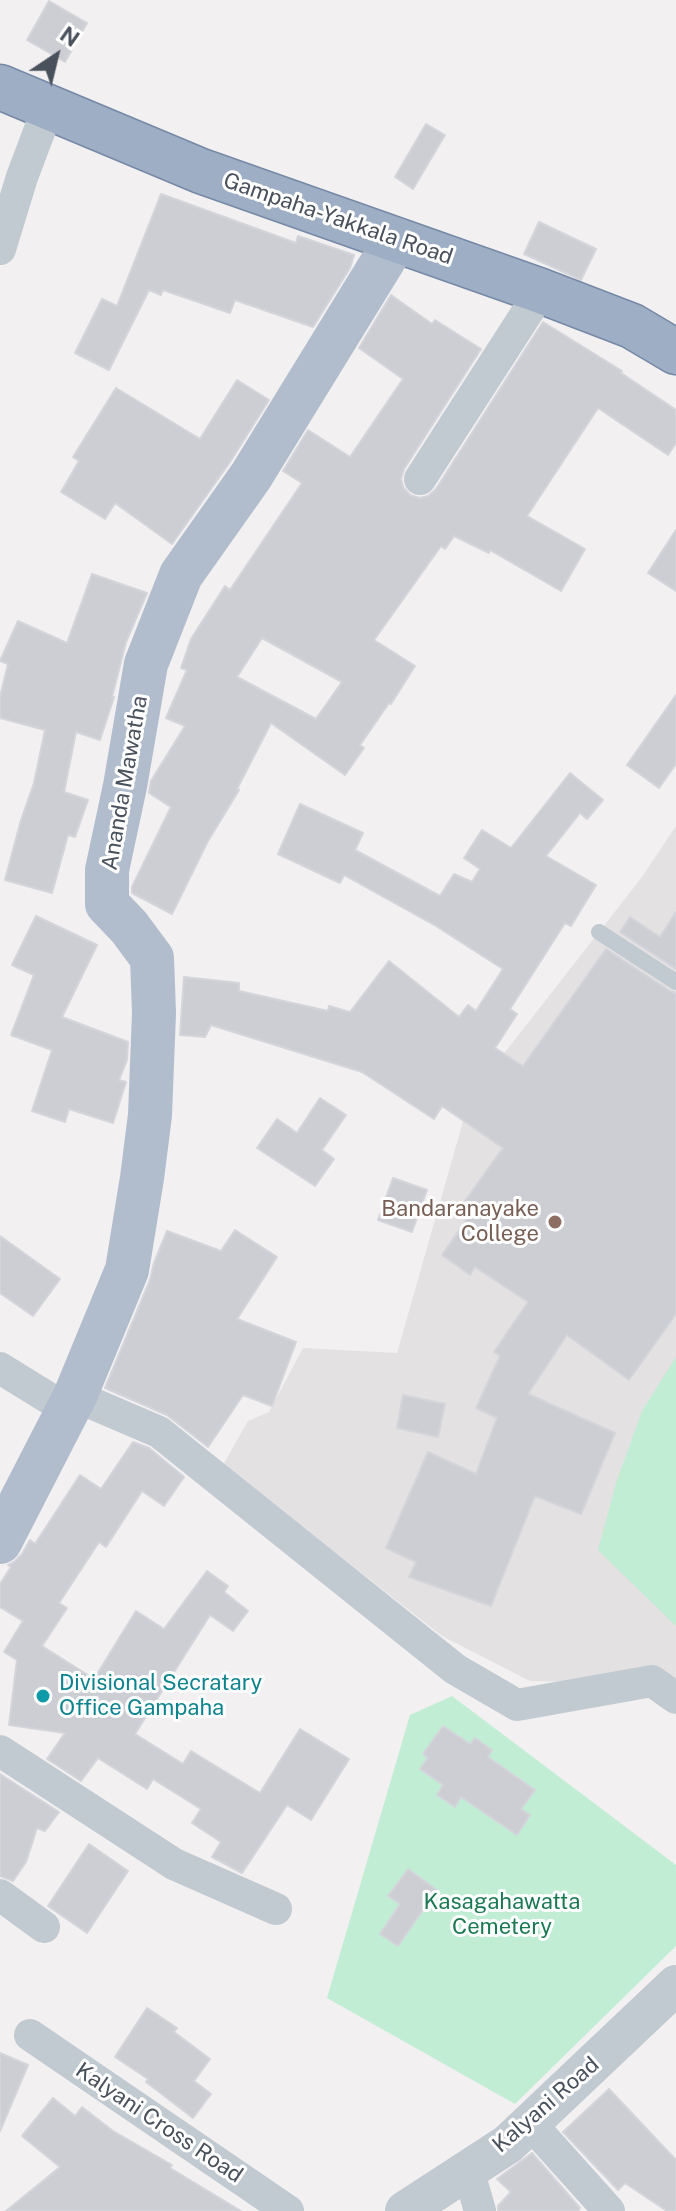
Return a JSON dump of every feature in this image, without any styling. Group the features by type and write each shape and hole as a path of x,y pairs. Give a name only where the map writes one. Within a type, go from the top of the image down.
{"highway":[{"name":"Gampaha-Yakkala Road","path":"0,87 201,171 632,326 676,352"}],"main road":[{"name":"Ananda Mawatha","path":"0,1542 72,1403 127,1270 150,1115 154,1013 152,958 107,904 107,870 146,664 181,575 259,464 396,240"}],"street":[{"path":"0,249 48,108"},
{"path":"420,479 541,291"},
{"path":"0,1368 72,1403 159,1432 455,1669 517,1705 652,1681 676,1698"},
{"path":"0,1751 174,1864 276,1909"},
{"path":"0,1895 44,1927"},
{"name":"Kalyani Road","path":"405,2211 508,2144 676,1985"},
{"name":"Kalyani Cross Road","path":"30,2035 288,2211"},
{"path":"530,2123 609,2211"},
{"path":"468,2169 480,2211"}],"lane":[{"path":"599,932 676,982"}],"shaded area":[{"name":"Bandaranayake College","path":"676,826 676,1687 672,1684 530,1681 442,1636 223,1465 248,1421 269,1412 303,1348 397,1353 470,1097 642,877"}],"green space":[{"path":"676,1357 676,1626 598,1550 616,1483 642,1411"},
{"name":"Kasagahawatta Cemetery","path":"452,1696 676,1865 676,1946 515,2104 327,1998 410,1715"}],"building":[{"path":"49,1 87,23 65,62 27,40"},
{"path":"426,124 445,135 413,189 395,177"},
{"path":"161,194 296,243 298,236 354,255 350,268 313,327 235,300 230,313 163,290 161,295 149,290 109,370 75,353 102,299 117,306"},
{"path":"539,222 596,249 581,280 524,254"},
{"path":"391,295 432,324 435,320 481,349 404,469 401,479 403,487 410,495 420,498 436,489 543,322 622,371 676,410 676,443 668,455 598,408 527,516 585,549 561,591 490,550 489,553 454,536 445,549 441,546 374,640 415,666 360,745 364,748 345,775 271,723 239,790 208,841 172,914 132,893 132,887 171,807 149,793 151,781 185,726 166,718 187,670 181,668 191,639 225,586 230,590 302,483 283,471 308,430 350,457 403,379 359,348","holes":["262,638 342,682 316,719 237,677"]},
{"path":"237,380 269,400 172,544 115,503 105,519 61,492 79,461 73,457 116,388 200,439"},
{"path":"676,530 676,591 648,573"},
{"path":"92,574 147,593 126,642 114,697 100,740 76,732 64,792 88,800 75,837 68,835 52,893 5,880 34,783 45,730 0,718 0,697 8,664 0,661 18,621 67,643"},
{"path":"676,695 676,764 659,788 627,765"},
{"path":"570,773 603,800 587,819 580,813 546,856 596,885 571,926 565,923 510,1009 517,1014 495,1048 523,1066 606,949 676,993 676,1314 629,1380 567,1335 528,1394 615,1433 581,1514 535,1496 491,1606 409,1577 416,1562 386,1548 428,1452 476,1474 497,1418 476,1408 500,1356 494,1352 528,1302 475,1267 470,1275 442,1255 469,1216 459,1209 503,1148 442,1106 434,1119 362,1072 211,1025 205,1037 180,1035 184,977 239,983 239,991 328,1011 329,1006 350,1012 389,961 459,1017 468,1005 476,1011 503,969 436,926 344,875 340,883 278,854 300,804 363,833 355,850 440,896 454,874 472,882 480,869 464,858 482,830 511,848"},
{"path":"676,912 676,969 620,932 630,917 660,937"},
{"path":"36,916 97,945 62,1017 128,1042 127,1060 119,1080 126,1082 113,1123 69,1109 65,1122 32,1111 52,1050 11,1035 34,975 12,965"},
{"path":"320,1098 346,1115 322,1150 334,1159 315,1186 257,1148 277,1119 297,1133"},
{"path":"393,1178 427,1190 412,1232 378,1220"},
{"path":"235,1230 277,1257 237,1319 296,1342 272,1406 243,1395 208,1447 167,1415 105,1388 167,1231 221,1251"},
{"path":"0,1236 60,1279 33,1316 0,1293"},
{"path":"403,1395 445,1404 438,1437 397,1428"},
{"path":"133,1442 149,1448 184,1477 164,1506 142,1491 106,1547 99,1542 59,1603 67,1608 42,1646 94,1679 136,1611 164,1629 207,1571 228,1586 224,1592 248,1611 233,1631 210,1615 135,1734 183,1764 191,1751 260,1793 300,1729 349,1759 311,1820 287,1805 242,1873 212,1857 221,1842 192,1823 201,1809 153,1779 147,1789 98,1758 81,1781 47,1759 65,1733 9,1725 17,1660 4,1652 23,1621 0,1607 0,1584 11,1567 8,1565 22,1554 30,1540 35,1544 80,1475 101,1489"},
{"path":"443,1726 470,1744 475,1738 492,1750 488,1757 535,1790 521,1809 530,1815 517,1835 461,1797 455,1807 437,1795 443,1785 420,1769 428,1758 423,1754"},
{"path":"0,1774 59,1812 45,1831 37,1828 26,1862 13,1881 0,1876"},
{"path":"89,1844 128,1871 87,1933 48,1906"},
{"path":"408,1869 437,1890 398,1946 380,1934 400,1904 388,1896"},
{"path":"147,2008 177,2028 174,2032 210,2059 194,2081 211,2094 193,2118 146,2082 148,2079 115,2057"},
{"path":"0,2053 28,2065 0,2131"},
{"path":"609,2089 676,2160 676,2211 667,2211 625,2183 618,2190 563,2132"},
{"path":"53,2098 75,2116 82,2107 113,2131 172,2165 170,2168 241,2211 6,2211 60,2167 22,2136"},
{"path":"532,2153 580,2208 578,2211 498,2211 498,2206 511,2192 497,2179"}],"place":[{"name":"Bandaranayake College","path":"555,1222"},
{"name":"Divisional Secratary Office Gampaha","path":"43,1696"}]}
